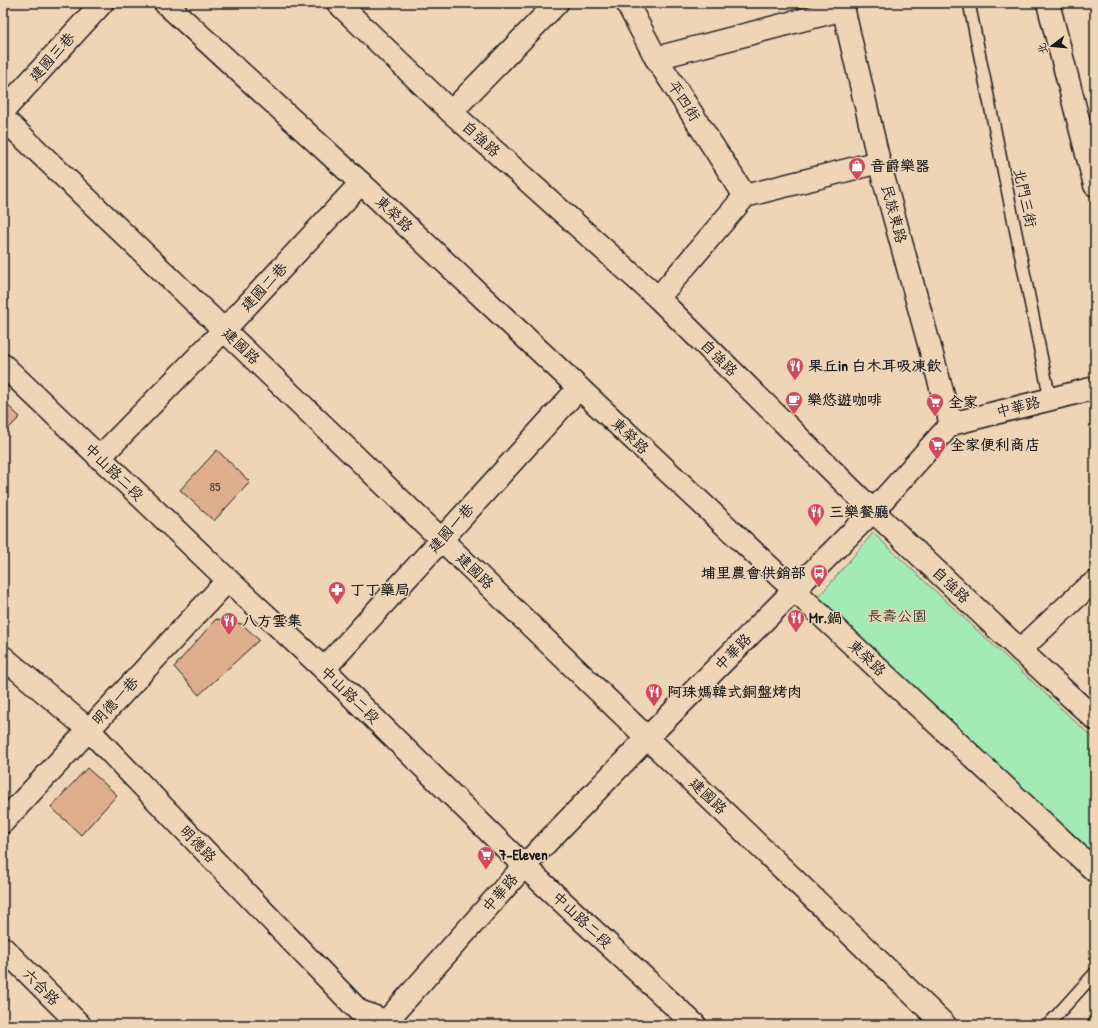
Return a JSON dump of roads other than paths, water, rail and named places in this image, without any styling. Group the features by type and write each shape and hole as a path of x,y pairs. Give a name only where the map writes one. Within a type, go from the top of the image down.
{"street":[{"name":"建國三巷","path":"3,111 102,3"},
{"name":"東榮路","path":"165,3 361,183 578,388 1095,870"},
{"name":"自強路","path":"338,3 451,112 658,298 873,510 1095,719"},
{"path":"451,112 557,3"},
{"name":"平四街","path":"628,3 656,58 745,196"},
{"path":"1048,3 1095,185"},
{"path":"656,58 843,6"},
{"name":"民族東路","path":"843,6 879,162 951,424"},
{"name":"建國路","path":"3,118 945,1025"},
{"path":"658,298 745,196 879,162"},
{"name":"建國二巷","path":"99,458 224,330 361,183"},
{"name":"中山路二段","path":"3,366 324,669 524,866 695,1025"},
{"name":"建國一巷","path":"324,669 578,388"},
{"name":"中華路","path":"389,1024 524,866 647,738 873,510 951,424 1095,388"},
{"name":"明德一巷","path":"3,822 228,580"},
{"path":"1020,650 1083,591 1095,582"},
{"name":"明德路","path":"3,657 89,730 359,1011 389,1024"},
{"name":"六合路","path":"3,948 80,1025"}],"lane":[{"name":"北門三街","path":"969,3 1050,399"},
{"path":"1048,1025 1095,973"}],"place":[{"name":"音爵樂器","path":"857,181"},
{"name":"果丘in 白木耳吸凍飲","path":"795,381"},
{"name":"樂悠遊咖啡","path":"794,415"},
{"name":"全家","path":"935,417"},
{"name":"全家便利商店","path":"937,460"},
{"name":"三樂餐廳","path":"816,527"},
{"name":"埔里農會供銷部","path":"819,588"},
{"name":"丁丁藥局","path":"337,605"},
{"name":"Mr.鍋","path":"796,633"},
{"name":"八方雲集","path":"229,636"},
{"name":"阿珠媽韓式銅盤烤肉","path":"654,707"},
{"name":"7-Eleven","path":"486,870"}],"park label":[{"name":"長壽公園","path":"897,616"}]}
